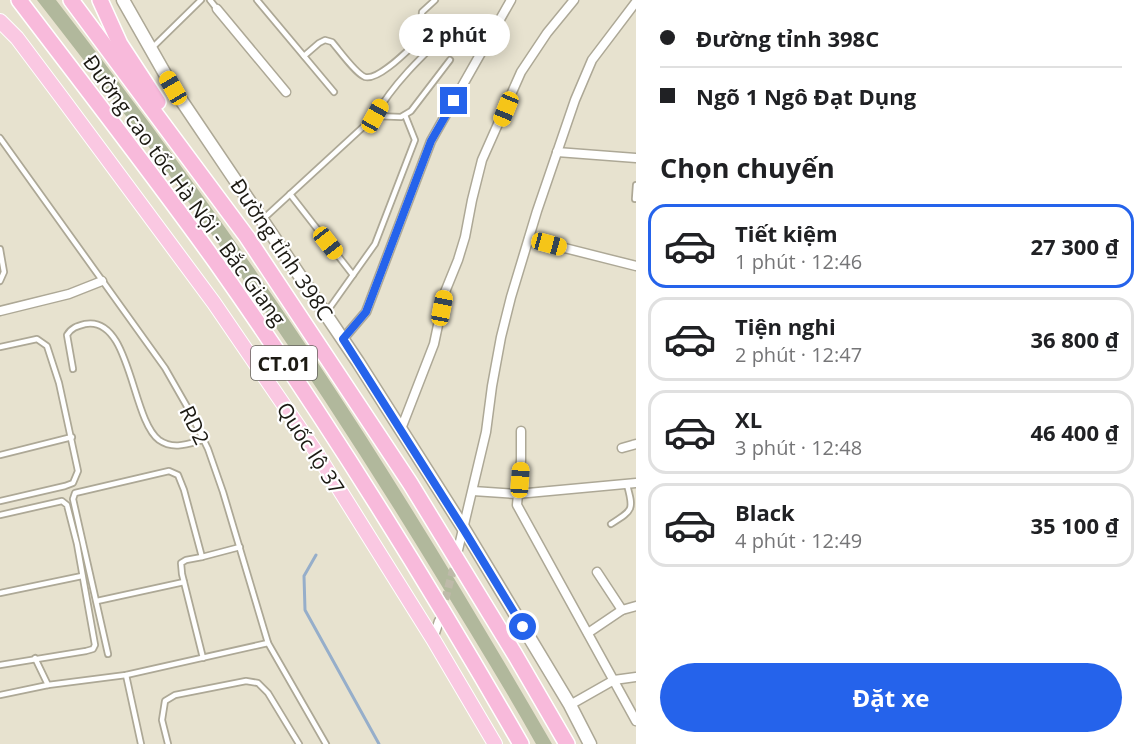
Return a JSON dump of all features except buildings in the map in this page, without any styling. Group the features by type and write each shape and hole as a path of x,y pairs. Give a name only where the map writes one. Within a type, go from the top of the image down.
{"highway":[{"name":"Đường cao tốc Hà Nội - Bắc Giang","path":"20,0 215,261 288,368 376,503 521,744"},
{"name":"Đường cao tốc Hà Nội - Bắc Giang","path":"70,0 247,237 410,483 567,744"},
{"path":"100,0 120,44 247,237"},
{"name":"Quốc lộ 37","path":"0,21 17,38 214,303 314,449 433,639 495,744"}],"main road":[{"name":"Đường tỉnh 398C","path":"123,0 173,88 343,339 401,429 570,705 590,744"}],"street":[{"path":"343,339 366,312 431,141 511,0"},
{"path":"401,429 434,344 445,292 465,237 482,160 521,72 547,33 574,0"},
{"path":"213,3 286,92"},
{"path":"458,550 486,432 501,337 557,152 592,60 636,3"},
{"path":"557,152 636,158"},
{"path":"529,239 636,266"},
{"path":"0,311 69,294 102,281"},
{"path":"521,431 517,505 636,721"},
{"path":"622,448 636,444"},
{"path":"473,491 517,494 632,484"},
{"path":"597,572 622,610"},
{"path":"588,633 622,610 636,606"},
{"path":"433,639 439,621"},
{"path":"570,705 615,680 636,677"}],"lane":[{"path":"151,49 201,0"},
{"path":"257,0 334,92"},
{"path":"304,56 325,40 332,42 361,74 370,77 376,75 420,39 422,12 435,0"},
{"path":"262,220 375,116 406,75 459,21"},
{"path":"375,116 393,118 411,111 450,60"},
{"path":"326,314 375,244 415,140 405,115"},
{"name":"RD2","path":"0,138 165,368 203,440 223,492 268,644 326,744"},
{"path":"635,199 636,185"},
{"path":"290,194 353,275"},
{"path":"0,249 4,272 0,281"},
{"path":"73,369 67,335 69,331 75,326 98,324 119,346 127,363 141,412 152,434 161,442 169,445 181,446 203,440"},
{"path":"0,347 37,339 47,346 59,383 78,471 73,483 0,501"},
{"path":"0,455 72,438"},
{"path":"108,654 73,495 77,492 169,471 174,473 178,475 184,490 202,557"},
{"path":"611,524 634,507 632,484"},
{"path":"0,515 62,501 67,505 95,638 93,649 0,665"},
{"path":"203,658 184,582 182,563 186,560 240,547"},
{"path":"0,593 82,576"},
{"path":"97,601 184,582"},
{"path":"0,695 48,685 126,675 268,644"},
{"path":"35,658 48,685"},
{"path":"126,675 141,744"},
{"path":"168,744 162,720 165,701 175,695 246,681 258,683 268,693 299,744"}],"green space":[{"path":"37,0 56,0 221,221 345,404 406,500 552,744 536,744 384,492 290,348 192,206"}],"waterway":[{"path":"316,555 304,576 305,610 379,744"}],"tunnel":[{"path":"442,611 456,559"}],"route":[{"path":"454,101 431,141 366,312 343,339 523,627"}]}
